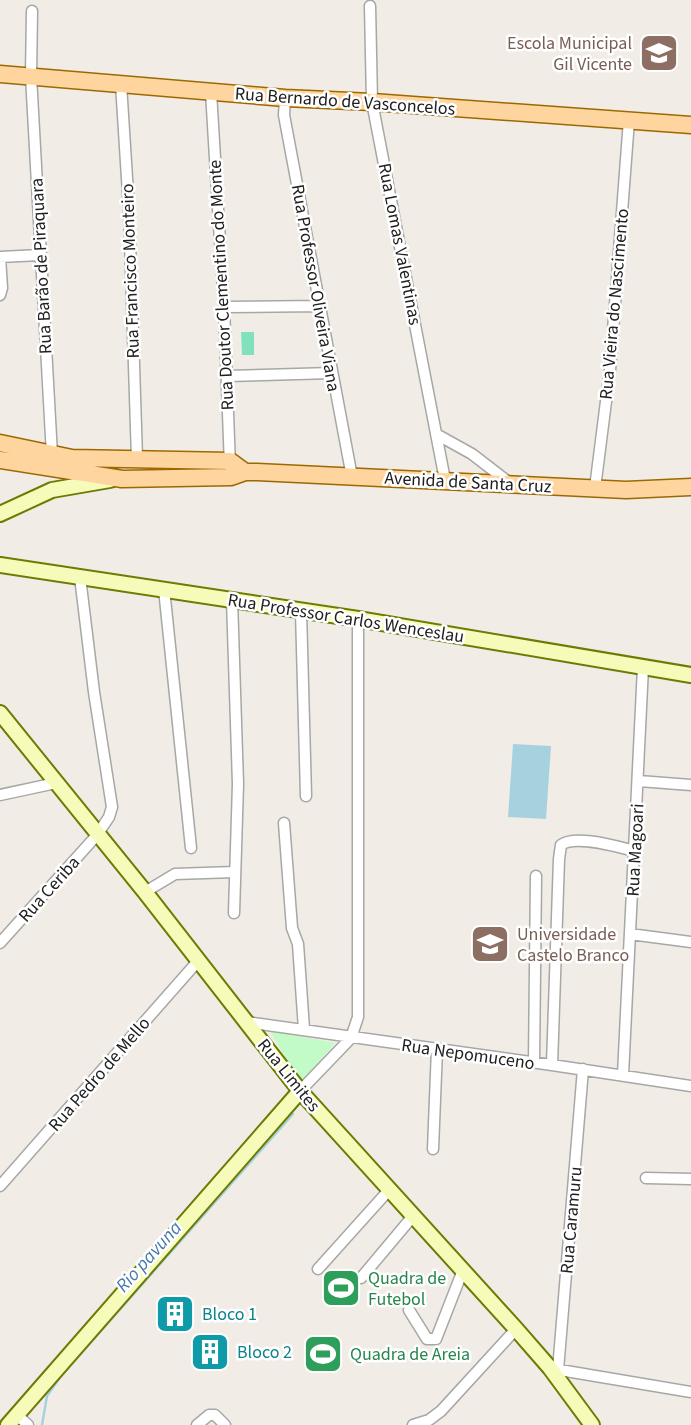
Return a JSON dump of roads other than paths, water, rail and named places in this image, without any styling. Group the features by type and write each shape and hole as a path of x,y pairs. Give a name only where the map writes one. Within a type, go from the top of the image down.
{"main road":[{"name":"Rua Bernardo de Vasconcelos","path":"0,74 285,98 691,125"},
{"name":"Avenida de Santa Cruz","path":"0,443 52,455 96,459 137,458 235,470 626,490 691,487"},
{"name":"Avenida de Santa Cruz","path":"0,460 122,479 235,470"}],"street":[{"name":"Rua Lomas Valentinas","path":"370,6 372,102 445,480"},
{"name":"Rua Barão de Piraquara","path":"32,11 32,76 40,255 52,455"},
{"name":"Rua Francisco Monteiro","path":"121,84 129,209 137,458"},
{"name":"Rua Doutor Clementino do Monte","path":"211,92 235,470"},
{"name":"Rua Professor Oliveira Viana","path":"285,98 284,115 352,477"},
{"name":"Rua Vieira do Nascimento","path":"595,488 610,370 625,120"},
{"path":"0,295 0,255 40,255"},
{"path":"224,307 320,306"},
{"path":"227,376 332,373"},
{"path":"436,434 472,454 511,484"},
{"path":"0,514 52,490 122,479"},
{"name":"Rua Professor Carlos Wenceslau","path":"0,565 358,619 691,675"},
{"name":"Rua Ceriba","path":"0,943 97,835 112,807 80,577"},
{"path":"164,589 191,848"},
{"path":"232,600 238,784 234,913"},
{"path":"301,611 306,796"},
{"path":"21,1423 300,1091 351,1038 356,1028 359,1008 358,619"},
{"name":"Rua Magoari","path":"623,1075 643,667"},
{"name":"Rua Limites","path":"0,713 145,892 300,1091 554,1369 585,1422"},
{"path":"639,781 691,785"},
{"path":"0,795 55,783"},
{"path":"284,823 292,928 298,944 304,1029"},
{"path":"552,1065 559,859 562,845 568,841 592,842 635,851"},
{"path":"145,892 175,874 234,872"},
{"path":"530,1062 536,876"},
{"path":"630,934 691,942"},
{"name":"Rua Pedro de Mello","path":"0,1186 198,961"},
{"name":"Rua Nepomuceno","path":"246,1022 691,1086"},
{"path":"433,1149 437,1049"},
{"name":"Rua Caramuru","path":"554,1369 583,1069"},
{"path":"646,1178 691,1179"},
{"path":"318,1269 388,1190"},
{"path":"361,1278 413,1216"},
{"path":"409,1310 427,1339 436,1339 468,1276"},
{"path":"413,1425 429,1420 441,1411 516,1329"},
{"path":"554,1369 691,1392"},
{"path":"197,1425 209,1415 215,1416 225,1425"}],"water":[{"path":"513,744 551,746 546,819 508,817"}],"waterway":[{"name":"Rio pavuna","path":"42,1425 47,1396 61,1376 293,1114"}],"place":[{"name":"Escola Municipal Gil Vicente","path":"659,53"},
{"name":"Universidade Castelo Branco","path":"490,944"},
{"name":"Quadra de Futebol","path":"341,1288"},
{"name":"Bloco 1","path":"175,1314"},
{"name":"Bloco 2","path":"210,1352"},
{"name":"Quadra de Areia","path":"323,1354"}]}
